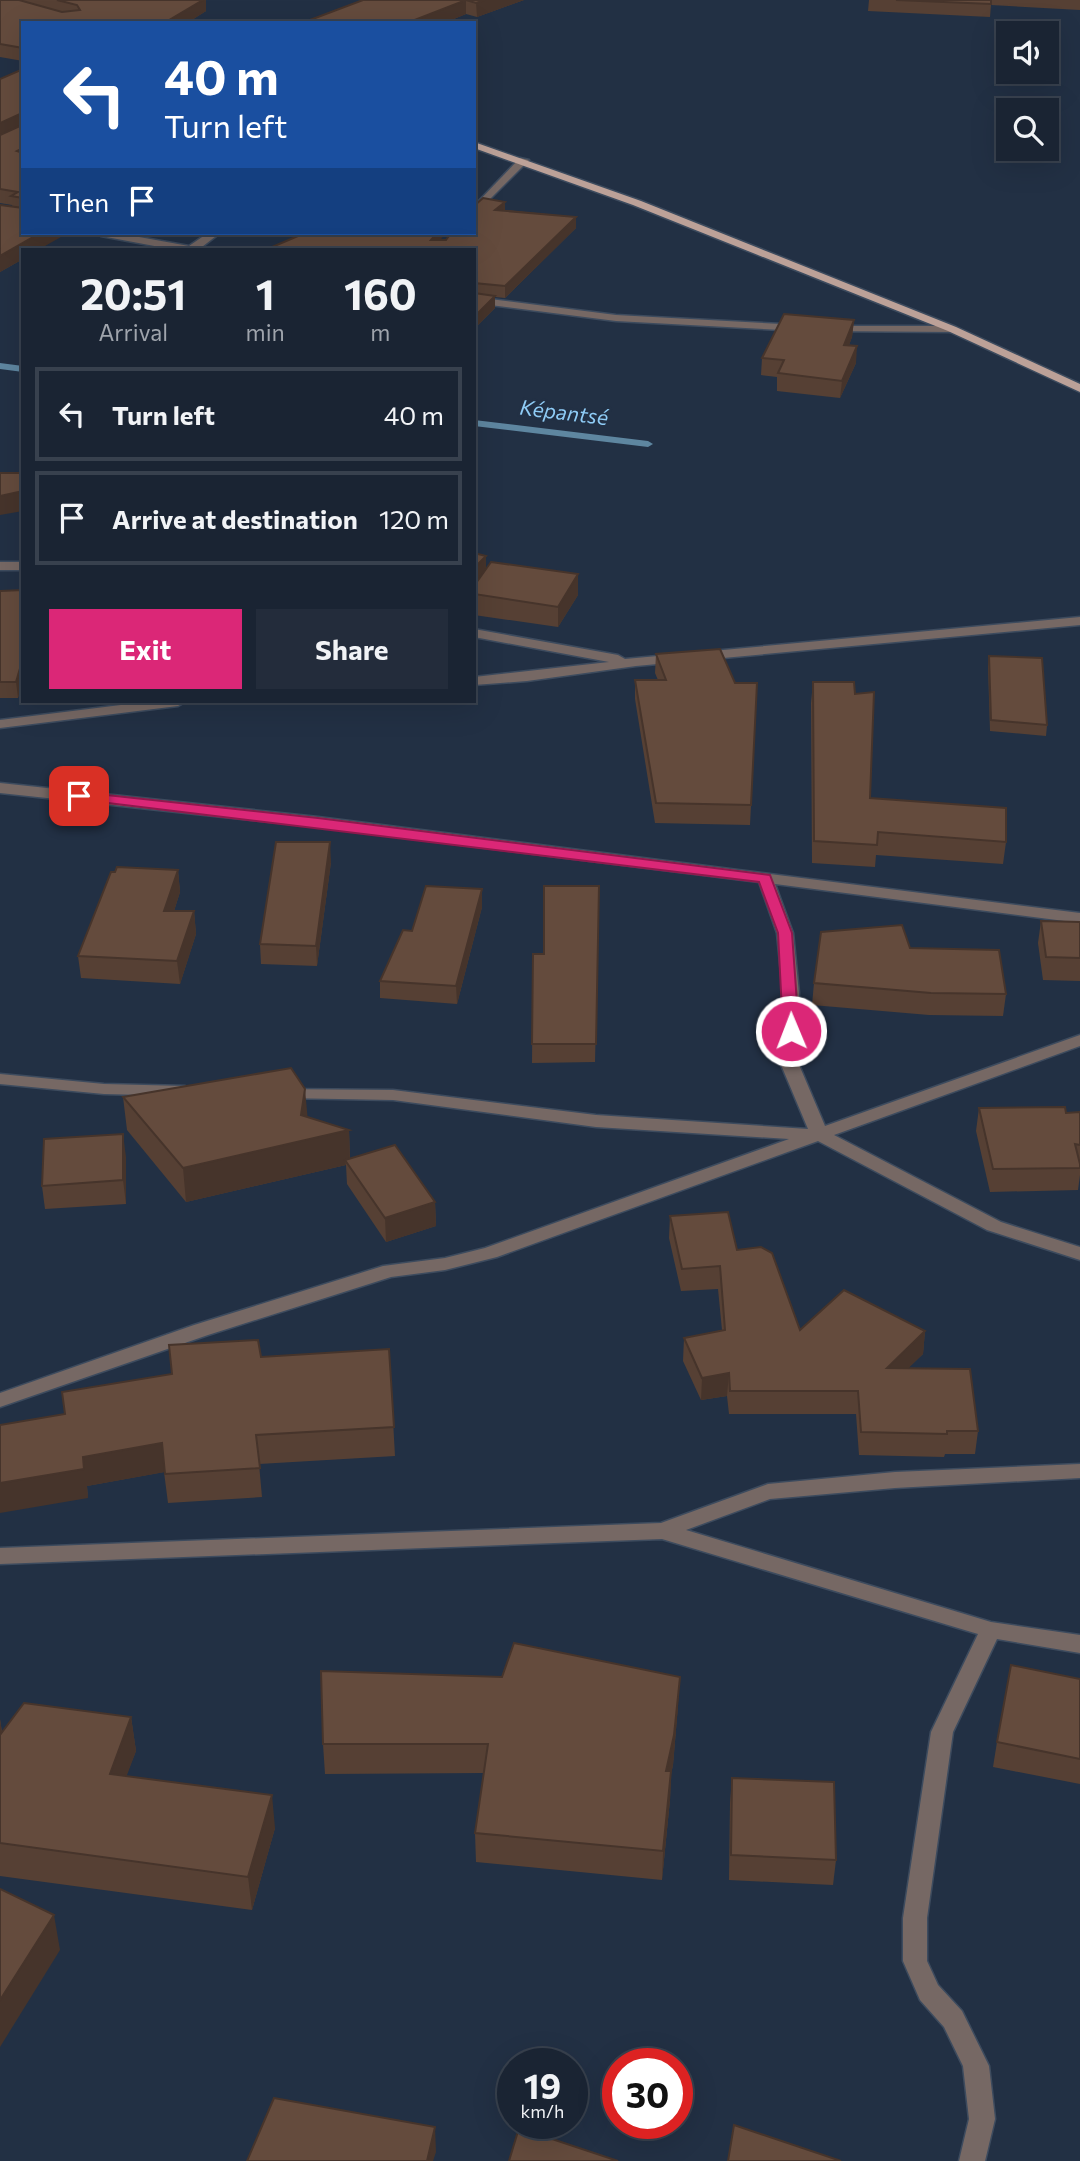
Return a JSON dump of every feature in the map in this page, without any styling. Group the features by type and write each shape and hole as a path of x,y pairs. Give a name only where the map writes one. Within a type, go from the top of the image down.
{"main road":[{"path":"476,146 524,160 951,329 1080,388"}],"street":[{"path":"476,210 524,160"},
{"path":"112,235 181,248"},
{"path":"195,248 212,235"},
{"path":"476,300 616,318 708,324 951,329"},
{"path":"0,566 21,566"},
{"path":"476,681 527,677 636,662 1080,621"},
{"path":"476,633 636,662"},
{"path":"0,724 170,703"},
{"path":"0,788 318,822 1080,918"},
{"path":"765,878 785,933 791,993 788,1060 820,1135"},
{"path":"0,1400 201,1330 390,1271 445,1264 491,1253 1080,1040"},
{"path":"0,1079 104,1089 201,1091"},
{"path":"269,1092 393,1095 596,1121 820,1135 994,1226 1080,1254"},
{"path":"0,1556 662,1531 768,1492 895,1480 1080,1471"},
{"path":"662,1531 991,1630 1080,1644"},
{"path":"972,2161 982,2119 976,2066 953,2020 929,1992 915,1962 915,1918 942,1732 991,1630"}],"building":[{"path":"0,0 19,0 62,12 80,10 77,5 57,0 203,0 167,21 21,21 21,48 0,44"},
{"path":"363,0 466,0 412,21 307,21"},
{"path":"896,0 991,0 991,4"},
{"path":"21,70 21,113 0,123 0,79"},
{"path":"21,125 21,149 17,151 21,152 21,198 11,196 18,192 0,189 0,135"},
{"path":"483,198 505,202 495,210 576,217 505,286 476,283 476,248 270,248 300,235 435,235 431,240 446,240 450,235 476,235 476,204"},
{"path":"0,205 21,208 21,235 37,235 0,256"},
{"path":"476,293 495,296 476,315"},
{"path":"784,314 854,320 844,345 857,346 842,381 778,373 784,360 762,358"},
{"path":"0,473 21,473 21,491 0,496"},
{"path":"476,554 486,556 476,566"},
{"path":"491,562 578,574 558,607 476,594 476,583"},
{"path":"21,590 21,665 16,682 0,682 0,591"},
{"path":"720,649 735,683 757,683 751,805 656,803 635,680 666,680 656,654"},
{"path":"989,656 1042,658 1047,725 991,720"},
{"path":"813,682 854,682 855,694 874,692 870,798 1006,808 1006,842 878,832 877,845 814,841"},
{"path":"276,842 330,842 316,946 260,944"},
{"path":"117,867 178,870 164,911 194,911 177,961 78,956 111,872 115,872"},
{"path":"426,886 482,889 456,986 380,981 403,930 412,931"},
{"path":"544,886 599,886 596,1044 532,1044 533,954 544,954"},
{"path":"1041,921 1080,922 1080,958 1046,957"},
{"path":"902,925 910,948 999,950 1006,994 931,993 814,983 821,932"},
{"path":"291,1068 305,1089 301,1115 349,1130 183,1168 123,1097"},
{"path":"1065,1107 1066,1113 1080,1112 1080,1145 1075,1144 1080,1168 993,1169 979,1108"},
{"path":"123,1134 123,1180 42,1186 44,1139"},
{"path":"395,1145 435,1202 385,1218 345,1160"},
{"path":"728,1212 737,1250 761,1247 772,1253 800,1330 844,1290 925,1331 887,1368 970,1369 978,1431 947,1431 947,1434 861,1432 858,1391 730,1391 729,1373 702,1378 684,1338 725,1330 720,1266 682,1269 670,1216"},
{"path":"258,1340 261,1357 389,1349 394,1427 256,1435 260,1468 165,1474 162,1443 83,1457 84,1469 0,1483 0,1425 65,1414 62,1392 172,1374 169,1345"},
{"path":"514,1643 680,1677 674,1735 666,1771 671,1771 663,1851 475,1833 488,1744 323,1744 321,1671 502,1677"},
{"path":"1011,1665 1080,1679 1080,1759 997,1742"},
{"path":"24,1703 131,1717 110,1774 272,1795 248,1877 0,1843 0,1735"},
{"path":"732,1778 834,1782 836,1860 731,1855"},
{"path":"0,1889 54,1915 0,2000"},
{"path":"274,2098 435,2127 427,2161 247,2161"},
{"path":"734,2125 841,2161 728,2161"},
{"path":"516,2139 552,2139 618,2161 509,2161"}],"waterway":[{"name":"Képantsé","path":"0,366 21,369"},
{"name":"Képantsé","path":"476,423 648,444"}],"route":[{"path":"79,796 318,822 765,878 785,933 791,993 791,1031"}]}
